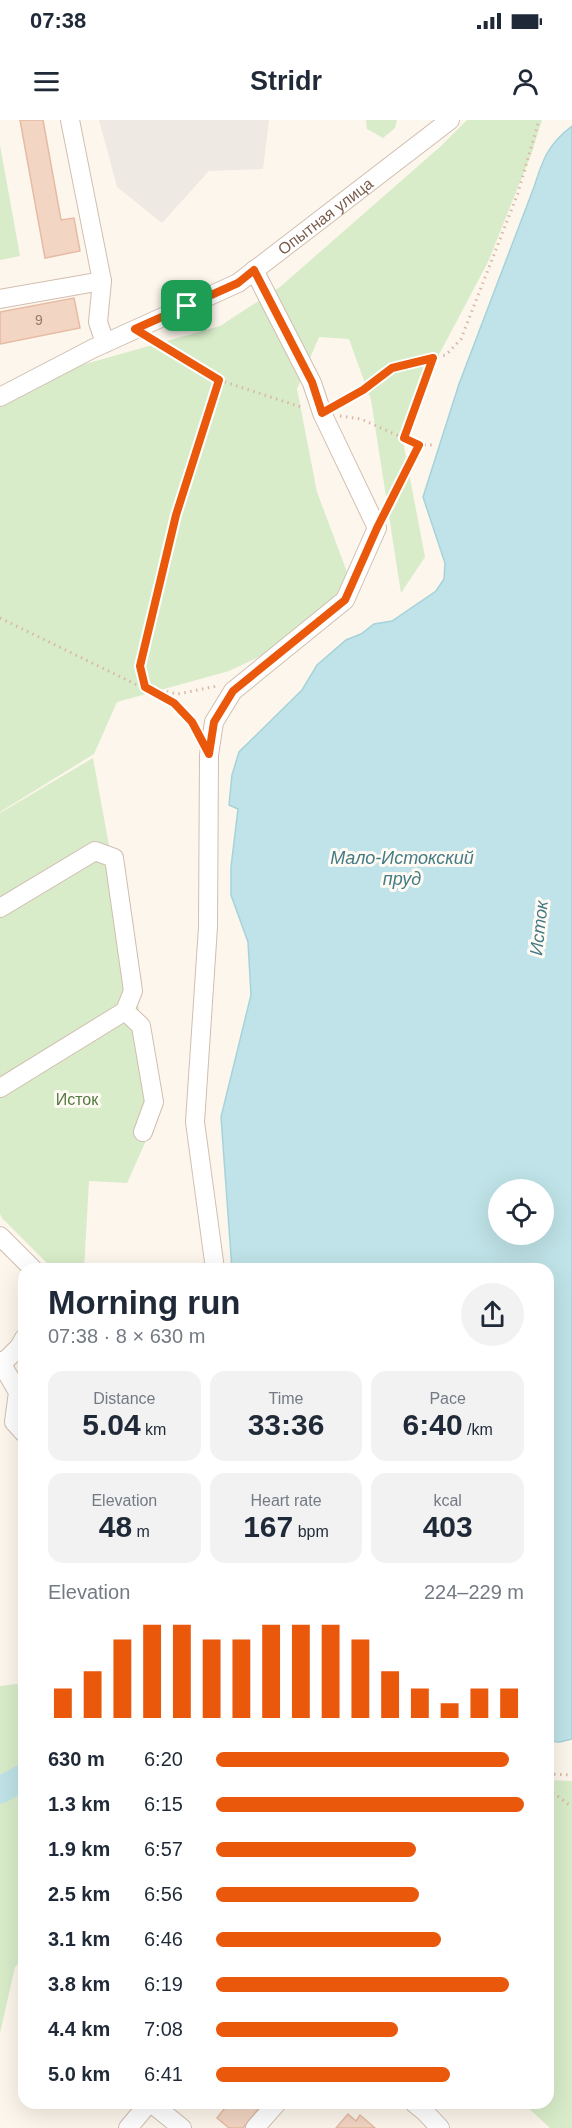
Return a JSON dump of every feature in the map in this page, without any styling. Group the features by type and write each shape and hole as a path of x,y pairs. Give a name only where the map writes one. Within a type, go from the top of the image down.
{"street":[{"path":"70,120 102,281 98,322 105,343"},
{"name":"Опытная улица","path":"0,397 105,343 238,283 450,120"},
{"path":"214,1263 195,1122 208,927 209,754 214,722 233,691 345,600 377,528 322,413 312,382 254,270"},
{"path":"0,299 102,281"},
{"path":"0,908 95,850 114,858 133,991 125,1011 0,1088"},
{"path":"125,1011 141,1026 154,1102 143,1132"},
{"path":"0,1236 27,1263"},
{"path":"13,1422 18,1392 1,1362 18,1348"},
{"path":"128,2128 145,2109"},
{"path":"158,2109 182,2128"},
{"path":"255,2128 272,2109"},
{"path":"421,2109 440,2128"}],"path":[{"path":"322,413 363,390 392,368 446,355 461,339 518,193 539,120"},
{"path":"135,329 219,380 322,413 361,419 419,445 432,445"},
{"path":"404,438 433,358"},
{"path":"145,687 140,666 173,527 219,380"},
{"path":"377,528 419,445"},
{"path":"0,618 174,703 192,722 209,754"},
{"path":"145,687 178,694 224,685 233,691"},
{"path":"554,1774 572,1775"},
{"path":"554,1794 572,1807"}],"shaded area":[{"path":"99,120 269,120 263,169 209,171 162,223 117,187"}],"green space":[{"path":"366,120 397,120 395,128 383,138 367,129"},
{"path":"467,120 542,120 532,152 488,262 434,364 402,436 425,557 401,593 371,400 349,339 319,337 297,389 317,492 353,588 303,636 229,671 117,702 94,754 0,812 0,388 220,326 280,287 441,146"},
{"path":"0,145 20,256 0,260"},
{"name":"Исток","path":"93,758 158,1114 127,1183 89,1181 84,1263 47,1263 0,1214 0,813"},
{"path":"18,1684 18,1964 15,1967 0,2033 0,1686"},
{"path":"554,1780 572,1781 572,2128 550,2128 529,2109 554,2109"}],"water":[{"name":"Мало-Истокский пруд","path":"572,126 572,1739 560,1742 554,1742 554,1263 232,1263 221,1117 251,995 248,942 231,895 231,867 238,809 229,805 232,775 239,752 302,690 317,665 346,640 361,634 374,624 392,621 436,591 444,579 445,563 423,497 459,384 540,168 552,146"}],"building":[{"path":"20,120 43,120 61,220 74,218 80,251 45,258"},
{"path":"74,298 80,328 0,344 0,312"},
{"path":"224,2109 258,2109 243,2128 229,2128 217,2118"},
{"path":"348,2114 356,2121 360,2115 375,2128 336,2128"}],"waterway":[{"name":"Исток","path":"0,1790 18,1780"}],"route":[{"path":"254,270 312,382 322,413 363,390 392,368 433,358 404,438 419,445 377,528 345,600 233,691 214,722 209,754 192,722 174,703 145,687 140,666 176,515 219,380 135,329 187,306 238,283 254,270"}]}
